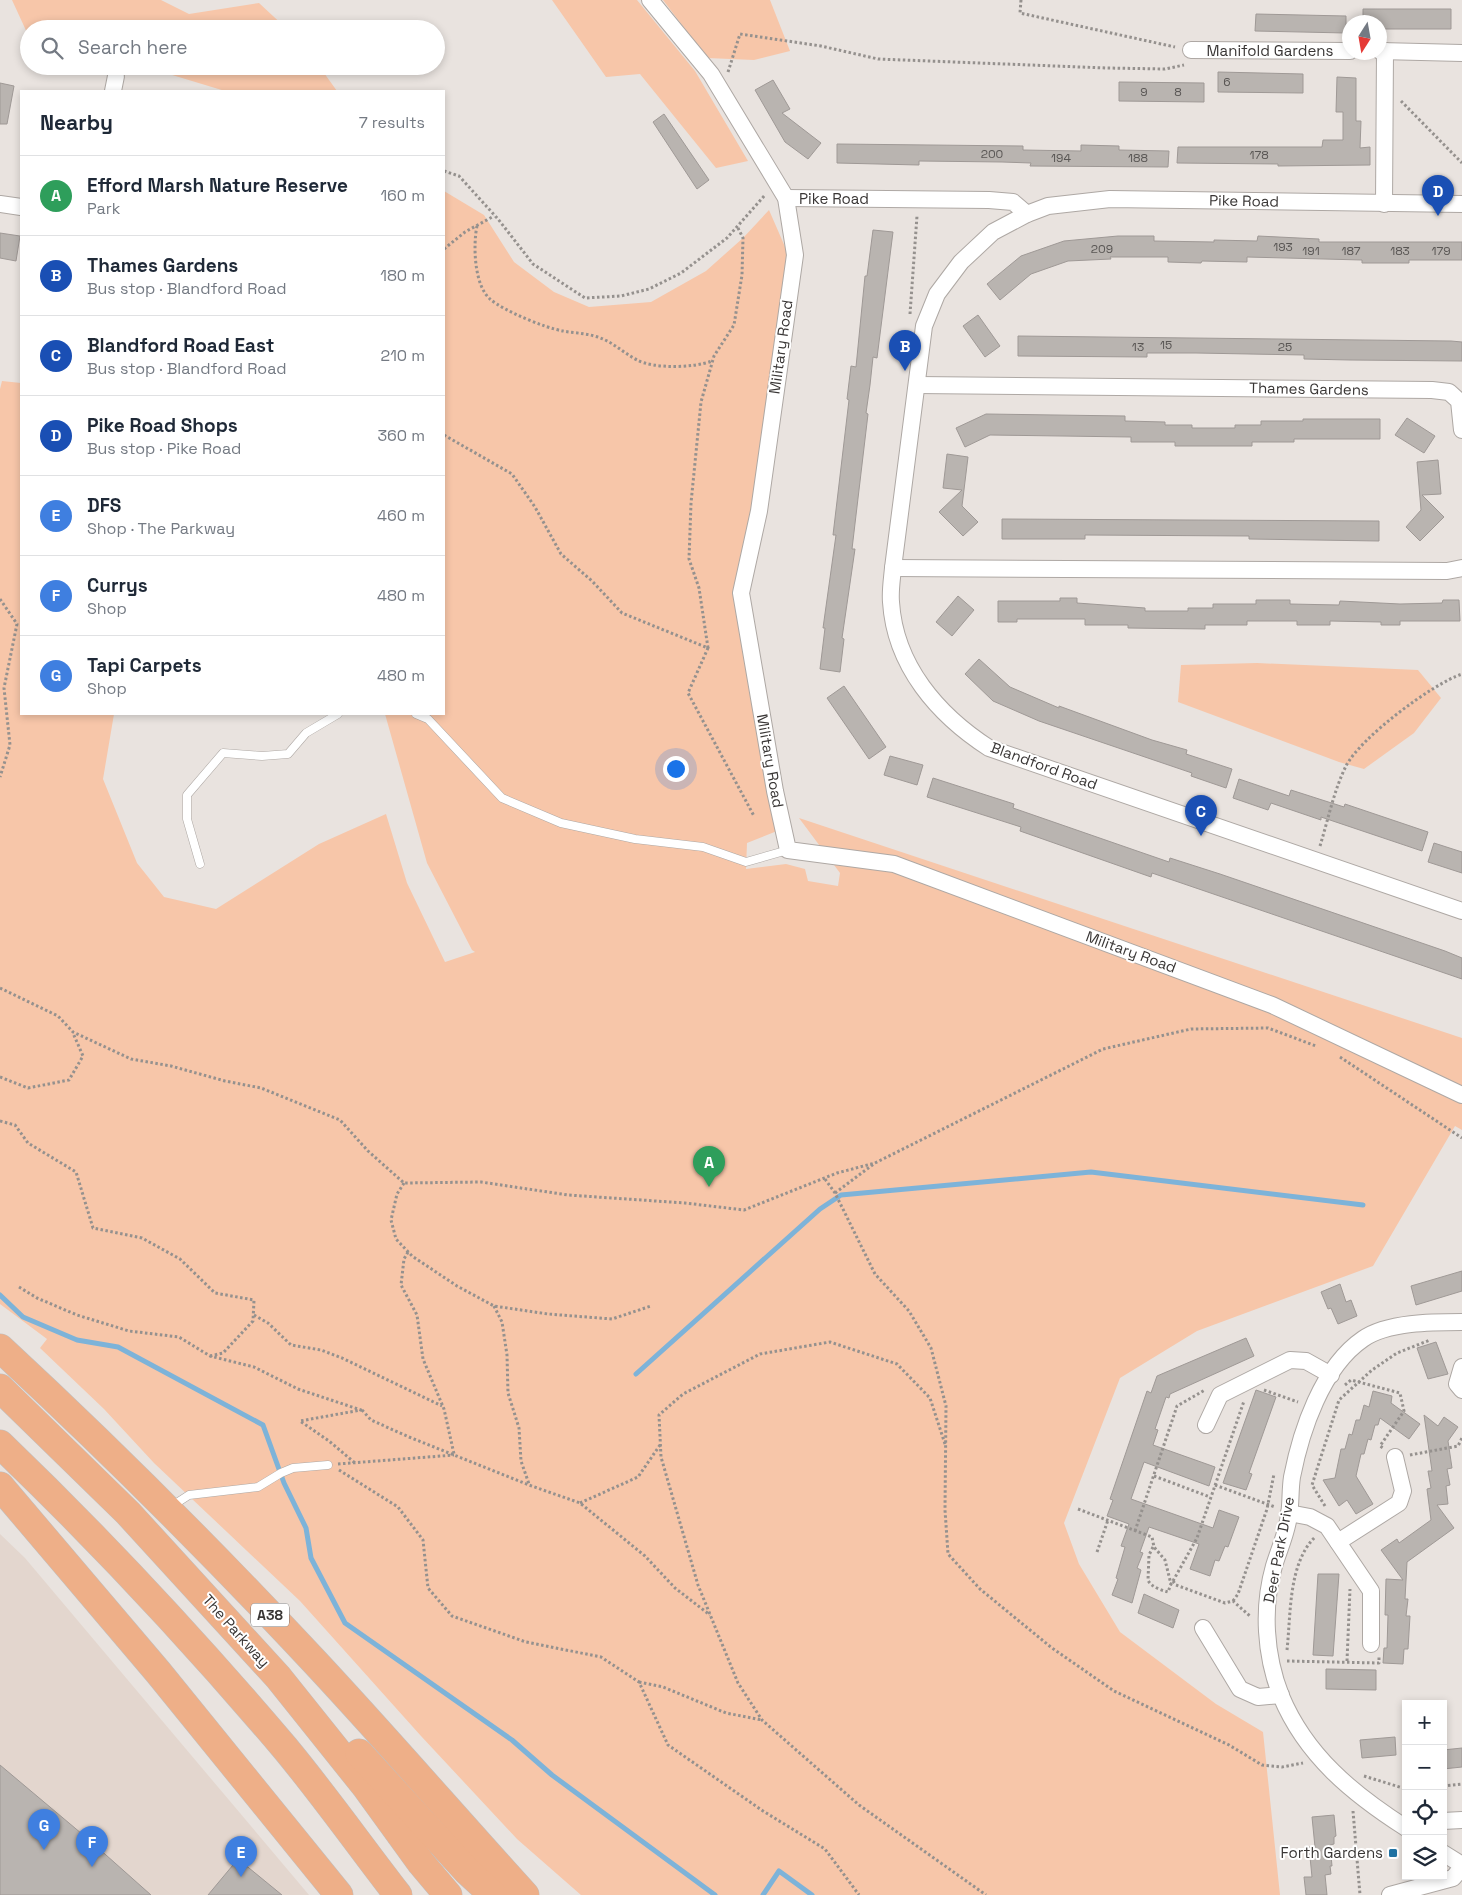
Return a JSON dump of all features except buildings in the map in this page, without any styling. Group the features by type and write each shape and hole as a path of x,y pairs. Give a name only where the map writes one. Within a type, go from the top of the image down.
{"highway":[{"name":"A38","path":"0,1348 84,1426 314,1661 525,1895"},
{"name":"The Parkway","path":"0,1388 128,1513 278,1677 366,1787 421,1863 448,1895"},
{"path":"0,1444 40,1482 185,1634 286,1749 391,1887"},
{"path":"0,1470 104,1566 223,1698 323,1816 391,1887"},
{"path":"0,1486 158,1672 338,1895"},
{"name":"A38","path":"278,1677 360,1754 467,1871 493,1895"}],"street":[{"name":"Military Road","path":"650,0 711,74 786,198 795,255 758,511 741,593 775,791 788,850 894,864 1272,1005 1462,1096"},
{"name":"Manifold Gardens","path":"1191,50 1342,51"},
{"path":"1387,51 1462,53"},
{"path":"1383,60 1385,84 1384,204"},
{"name":"Pike Road","path":"786,198 989,200 1013,202 1027,214"},
{"name":"Pike Road","path":"961,262 993,232 1027,214 1048,206 1110,199 1462,204"},
{"path":"0,204 20,207"},
{"name":"Blandford Road","path":"961,262 937,294 924,326 893,568 891,602 896,630 907,662 921,687 943,712 989,748 1462,911"},
{"name":"Thames Gardens","path":"917,386 1432,390 1449,392 1459,401 1462,430"},
{"path":"893,568 1437,571 1462,568"},
{"name":"Deer Park Drive","path":"1402,1824 1351,1790 1325,1765 1281,1696 1278,1660 1268,1636 1267,1596 1289,1513 1292,1478 1312,1408 1341,1359 1363,1338 1390,1328 1422,1322 1462,1322"},
{"path":"1206,1425 1220,1394 1290,1360 1306,1361 1329,1378"},
{"path":"1462,1367 1457,1384 1462,1390"},
{"path":"1338,1542 1399,1503 1403,1491 1395,1457"},
{"path":"1289,1513 1310,1517 1327,1526 1371,1591 1371,1644"},
{"path":"1203,1628 1240,1689 1258,1697 1281,1696"},
{"path":"1447,1821 1462,1820"},
{"path":"1390,1895 1453,1878 1462,1866 1447,1856"}],"lane":[{"path":"200,864 187,819 187,795 223,753 262,756 288,754 306,733 336,715"},
{"path":"418,715 428,719 502,798 561,823 635,838 703,847 746,862 788,850"},
{"path":"168,1510 189,1495 258,1487 280,1473 293,1468 328,1465"}],"path":[{"path":"721,91 740,34 821,46 878,58 1106,68 1166,69 1187,65 1191,50 1020,13 1021,0"},
{"path":"1385,84 1462,163"},
{"path":"445,171 459,176 533,264 585,298 621,296 649,289 682,273 728,238 768,192 786,198"},
{"path":"919,199 909,324 924,326"},
{"path":"445,248 494,216"},
{"path":"477,226 474,241 476,271 489,298 528,319 561,331 594,336 614,344 638,361 667,366 701,365 713,361"},
{"path":"738,226 743,238 742,275 734,325 713,361 701,402 691,503 689,559 699,588 708,648 688,693 754,816"},
{"path":"445,436 512,474 536,507 561,554 592,581 622,613 708,648"},
{"path":"0,599 17,624 4,688 10,745 0,778"},
{"path":"1315,861 1346,765 1361,746 1395,716 1462,674"},
{"path":"0,988 58,1016 73,1032 83,1056 69,1080 28,1088 0,1077"},
{"path":"836,1193 875,1163 1103,1049 1191,1029 1268,1028 1325,1049"},
{"path":"73,1032 131,1059 254,1086 340,1120 368,1151 404,1183 481,1182 568,1196 685,1203 744,1210 837,1173 875,1163"},
{"path":"1333,1052 1462,1138"},
{"path":"0,1121 15,1124 28,1143 76,1172 93,1228 142,1238 180,1259 215,1293 254,1300 253,1321 223,1353 210,1356"},
{"path":"825,1179 836,1193 876,1274 909,1311 931,1348 946,1406 945,1444 948,1554 980,1588 1052,1648 1114,1691 1229,1744 1262,1765 1282,1767 1325,1765 1402,1788"},
{"path":"404,1183 397,1194 392,1220 396,1239 408,1252 457,1286 494,1306 548,1314 612,1318 651,1306"},
{"path":"408,1252 404,1259 401,1285 417,1315 423,1359 442,1406 454,1455"},
{"path":"19,1287 37,1298 77,1315 129,1331 179,1337 210,1356 254,1367 298,1389 361,1410 371,1420 454,1455 580,1503 645,1556 675,1588 711,1616"},
{"path":"494,1306 502,1322 507,1355 508,1392 519,1428 522,1461 529,1485"},
{"path":"254,1315 268,1323 291,1344 321,1350 342,1358 442,1406"},
{"path":"1360,1575 1350,1578 1347,1661 1278,1660 1298,1567 1307,1545 1327,1526 1330,1515 1312,1484 1336,1404 1358,1382 1396,1353 1435,1339"},
{"path":"945,1444 930,1398 897,1364 830,1342 760,1354 683,1394 659,1415 661,1457 698,1585 738,1683 762,1720 860,1805 986,1895"},
{"path":"1329,1378 1334,1394 1351,1380 1400,1393 1404,1412 1380,1446 1395,1457 1458,1446 1462,1438"},
{"path":"1135,1530 1177,1406 1212,1386 1220,1394"},
{"path":"1255,1387 1312,1408"},
{"path":"1154,1547 1148,1555 1148,1580 1161,1590 1168,1592 1197,1538 1244,1399"},
{"path":"355,1463 300,1421 361,1410"},
{"path":"580,1503 638,1477 661,1444"},
{"path":"328,1465 454,1455"},
{"path":"328,1465 398,1507 424,1540 428,1588 452,1616 526,1642 601,1657 640,1682 663,1687 726,1714 762,1720"},
{"path":"1234,1601 1269,1505 1276,1467"},
{"path":"1154,1476 1210,1497"},
{"path":"1215,1485 1269,1505"},
{"path":"1078,1509 1152,1538 1154,1547 1165,1560 1172,1583 1225,1603 1234,1601"},
{"path":"1097,1552 1108,1520"},
{"path":"1234,1601 1256,1621 1268,1636"},
{"path":"640,1682 668,1745 763,1811 825,1849 859,1895"},
{"path":"1447,1786 1462,1784"},
{"path":"1351,1790 1360,1895"}],"shaded area":[{"path":"12,0 161,0 189,14 259,3 277,20 21,20"},
{"path":"552,0 637,0 695,71 748,161 716,168 640,74 606,77"},
{"path":"663,0 770,0 790,51 754,60 707,58"},
{"path":"172,75 325,75 336,90 222,90"},
{"path":"445,192 484,215 514,262 554,292 589,307 651,302 706,271 743,238 769,210 789,256 754,505 736,592 777,831 747,843 746,869 786,864 805,869 808,881 838,886 840,873 799,818 1462,1038 1462,1130 1455,1126 1373,1266 1197,1331 1120,1378 1064,1523 1079,1564 1120,1632 1216,1704 1263,1732 1280,1895 581,1895 517,1839 421,1736 300,1601 154,1463 104,1409 40,1348 47,1339 0,1304 0,389 2,381 20,383 20,715 114,715 103,779 137,863 164,897 216,909 319,844 386,814 407,883 445,962 475,952 472,950 427,863 385,715 445,715"},
{"path":"1257,663 1418,670 1441,698 1414,733 1364,769 1339,762 1178,702 1181,665"},
{"path":"0,1534 25,1558 309,1895 0,1895"}],"waterway":[{"path":"636,1374 820,1209 841,1195 1091,1172 1363,1205"},
{"path":"0,1295 23,1317 77,1340 118,1347 263,1425 284,1483 306,1528 311,1558 345,1623 512,1740 552,1775 715,1895"},
{"path":"763,1895 779,1871 812,1895"}],"place":[{"name":"Pike Road Shops","path":"1438,216"},
{"name":"Thames Gardens","path":"905,371"},
{"name":"Blandford Road East","path":"1201,836"},
{"name":"Efford Marsh Nature Reserve","path":"709,1187"},
{"name":"Tapi Carpets","path":"44,1850"},
{"name":"Forth Gardens","path":"1393,1853"},
{"name":"Currys","path":"92,1867"},
{"name":"DFS","path":"241,1877"}]}
